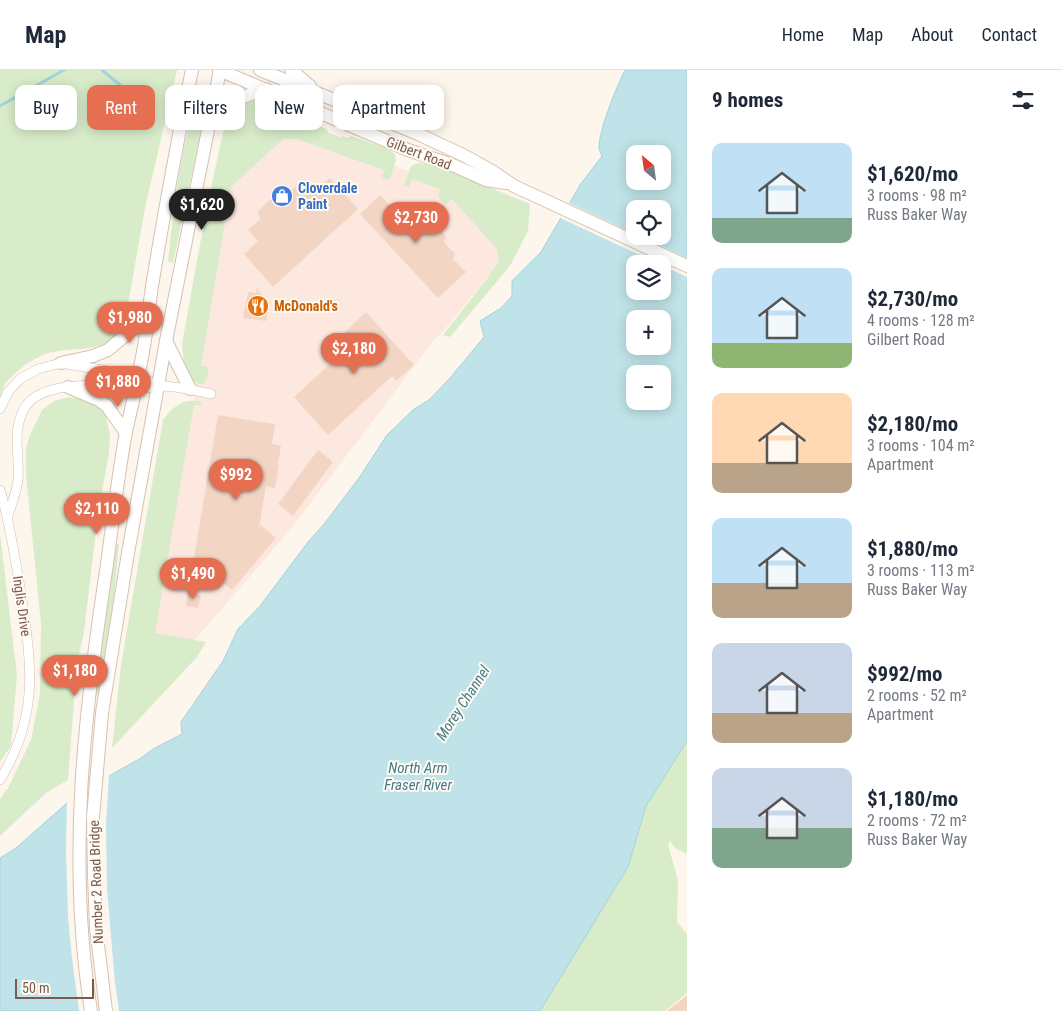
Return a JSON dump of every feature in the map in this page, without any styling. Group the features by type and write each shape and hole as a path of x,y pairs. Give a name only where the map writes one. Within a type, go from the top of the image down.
{"main road":[{"name":"Number 2 Road Bridge","path":"92,1011 82,929 80,885 79,814 82,757 94,650 126,433 136,390 173,162 192,70"},
{"name":"Number 2 Road Bridge","path":"217,85 220,70"},
{"name":"Gilbert Road","path":"220,70 256,85"},
{"name":"Gilbert Road","path":"260,70 297,85"},
{"path":"291,70 308,85"},
{"name":"Gilbert Road","path":"323,96 391,122 457,152 492,171 516,187"},
{"name":"Gilbert Road","path":"323,113 486,180 516,187"},
{"name":"Number 2 Road Bridge","path":"106,1011 96,928 94,875 93,817 98,753 107,679 166,341 209,130"},
{"path":"516,187 687,266"},
{"path":"61,364 108,350 147,317"},
{"path":"166,341 190,389"},
{"path":"68,387 99,400 107,406 126,433"}],"street":[{"path":"0,409 8,392 20,379 38,369 61,364 138,376 158,386 190,389 212,394"},
{"name":"Inglis Drive","path":"4,518 18,480 16,439 23,411 27,404 39,394 68,387 110,385 136,390 158,386"},
{"name":"Inglis Drive","path":"0,490 23,610 31,677 27,712 15,750 0,780"}],"shaded area":[{"path":"282,130 294,130 445,184 504,251 487,278 433,341 291,529 187,649 153,642 232,171"}],"green space":[{"path":"0,70 177,70 174,85 165,85 165,122 145,208 126,316 120,330 115,337 99,346 54,352 31,361 7,382 0,397"},
{"path":"255,101 255,130 323,130 323,128 328,130 327,132 341,138 342,136 348,138 351,136 388,149 395,154 396,161 390,178 386,180 382,177 384,170 296,139 283,139 231,187 201,365 209,368 206,381 203,384 192,380 186,370 182,344 206,211 223,133 224,130 245,130 245,103"},
{"path":"188,130 201,130 173,263 168,262"},
{"path":"418,163 432,164 530,204 528,231 510,266 450,337 443,335 486,280 499,260 497,249 452,199 445,205 438,196 440,189 412,179 409,187 404,185 411,166"},
{"path":"69,397 81,399 99,407 106,416 110,434 84,632 77,663 68,780 46,793 0,836 0,799 8,788 31,740 40,694 41,624 26,475 26,448 42,410 54,401"},
{"path":"188,401 201,401 202,405 194,405 155,633 206,642 197,657 112,748 121,665 163,420 174,408"},
{"path":"0,534 17,675 11,746 0,762"},
{"path":"116,544 119,544 114,596 99,696 95,695"},
{"path":"687,741 687,854 675,848 670,841 668,845 678,880 677,922 687,934 687,993 665,1011 508,1011 646,806"}],"water":[{"name":"North Arm Fraser River","path":"625,70 687,70 687,741 646,806 628,867 540,1011 0,1011 0,858 16,848 77,794 182,734 181,722 223,661 238,629 260,606 308,542 324,524 359,478 387,435 414,409 429,400 484,337 480,321 501,308 512,296 512,281 541,252 580,185 602,156 599,149 600,137 609,107"}],"pier":[{"path":"567,202 626,230 626,245 659,245 687,258 687,277 671,270 671,255 640,255 558,217"},
{"path":"109,773 106,826 107,889 119,1011 79,1011 68,917 67,799"}],"building":[{"path":"330,178 358,209 273,287 244,254 258,241 248,230 260,219 258,211 284,187 292,190 304,179 316,191"},
{"path":"380,195 393,209 400,203 413,218 421,210 446,236 444,242 455,254 453,259 466,272 438,298 360,214"},
{"name":"McDonald's","path":"257,288 269,305 266,321 243,318 248,292 256,293"},
{"path":"366,312 414,365 396,381 392,376 328,435 294,397 353,343 344,333"},
{"path":"218,415 275,424 272,444 281,446 275,488 266,486 259,528 261,525 276,538 232,590 223,583 218,590 204,578 202,586 194,579 204,567 194,558"},
{"path":"318,450 333,462 293,516 278,504"},
{"path":"188,593 201,595 198,608 186,606"},
{"path":"687,995 687,1011 667,1011"}],"waterway":[{"path":"0,106 64,70"},
{"path":"102,70 120,85"}],"place":[{"name":"Cloverdale Paint","path":"282,196"},
{"name":"McDonald's","path":"258,306"}],"water label":[{"name":"Morey Channel","path":"463,703"}]}
